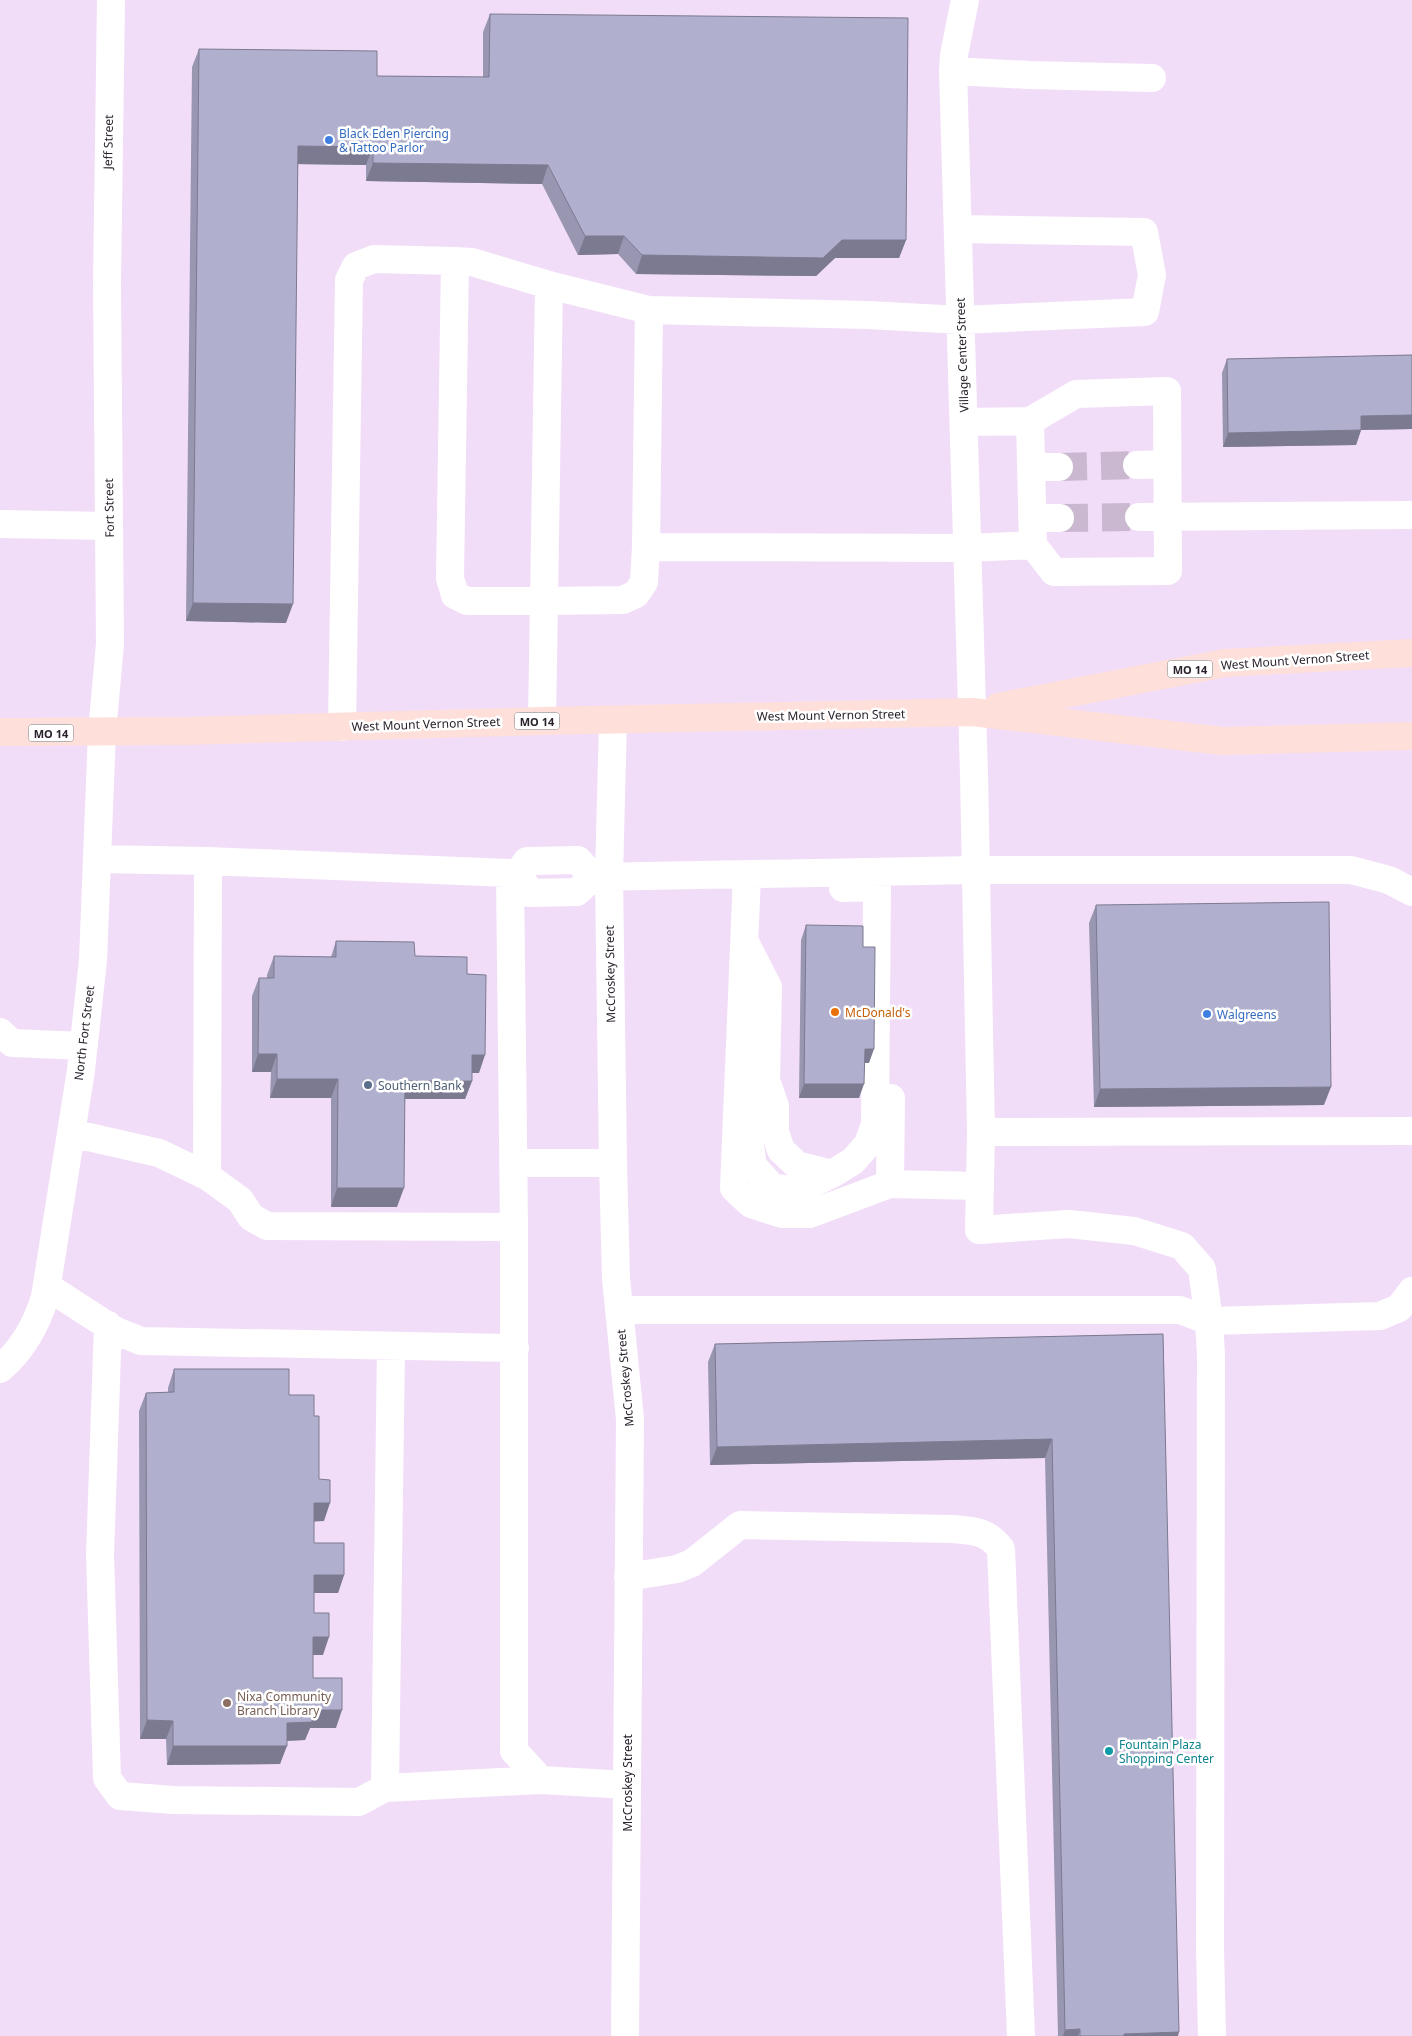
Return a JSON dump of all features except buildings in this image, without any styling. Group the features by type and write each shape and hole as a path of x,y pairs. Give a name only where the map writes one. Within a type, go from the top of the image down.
{"main road":[{"name":"West Mount Vernon Street","path":"972,712 1225,663 1412,653"},
{"name":"West Mount Vernon Street","path":"0,732 102,732 342,727 542,720 972,712 1222,741 1412,736"}],"street":[{"name":"Jeff Street","path":"106,284 111,0"},
{"name":"Village Center Street","path":"965,0 954,55 953,71 965,422 968,639 972,712 981,1132 979,1230 1069,1224 1134,1231 1182,1246 1202,1269 1210,1321"},
{"path":"953,71 1152,78"},
{"path":"342,727 349,280 356,266 374,259 472,262 649,310 868,315 961,320 1145,312 1152,275 1144,232 958,229"},
{"path":"455,262 450,578 455,595 467,601 623,600 636,594 644,582 649,310"},
{"name":"Fort Street","path":"102,732 110,644 106,284"},
{"path":"542,720 549,284"},
{"path":"965,422 1030,421 1076,394 1167,391 1168,571 1054,572 1033,546 1030,421"},
{"path":"1137,465 1167,464"},
{"path":"1032,467 1059,467"},
{"path":"1139,517 1410,515"},
{"path":"1032,518 1060,518"},
{"path":"0,524 109,526"},
{"path":"646,547 968,548 1033,546"},
{"name":"McCroskey Street","path":"613,720 601,876 616,1278 630,1420 624,2036"},
{"name":"North Fort Street","path":"0,1369 10,1360 33,1330 48,1287 84,1046 96,926 102,732"},
{"path":"97,859 208,861 514,873 530,893 577,892 601,876 975,870 1351,870 1389,880 1412,892"},
{"path":"207,1176 208,861"},
{"path":"890,1184 895,871"},
{"path":"514,873 514,1751 541,1780"},
{"path":"744,940 768,987 766,1080 775,1106 775,1132 781,1150 797,1165 832,1174 853,1161 868,1144 875,1124 877,887 794,888 779,874"},
{"path":"747,875 734,1188 751,1204 782,1214 810,1214 890,1184 980,1186"},
{"path":"0,1032 12,1043 84,1046"},
{"path":"981,1132 1412,1131"},
{"path":"71,1133 159,1153 207,1176 240,1200 251,1217 267,1226 514,1227"},
{"path":"514,1163 613,1163"},
{"path":"48,1287 116,1331 141,1341 514,1348"},
{"path":"620,1310 1180,1310 1210,1321 1380,1316 1408,1306"},
{"path":"1210,1321 1210,1946 1212,2036"},
{"path":"108,1325 100,1555 107,1778 120,1796 174,1800 359,1802 385,1788 541,1780 627,1785"},
{"path":"385,1788 392,1346"},
{"path":"628,1577 677,1569 692,1563 740,1525 952,1528 977,1532 992,1537 1001,1550 1021,2036"}],"tunnel":[{"path":"1059,467 1137,465"},
{"path":"1060,518 1139,517"}],"place":[{"name":"Black Eden Piercing & Tattoo Parlor","path":"329,140"},
{"name":"McDonald's","path":"835,1012"},
{"name":"Walgreens","path":"1207,1014"},
{"name":"Southern Bank","path":"368,1085"},
{"name":"Nixa Community Branch Library","path":"227,1703"},
{"name":"Fountain Plaza Shopping Center","path":"1109,1751"}]}
